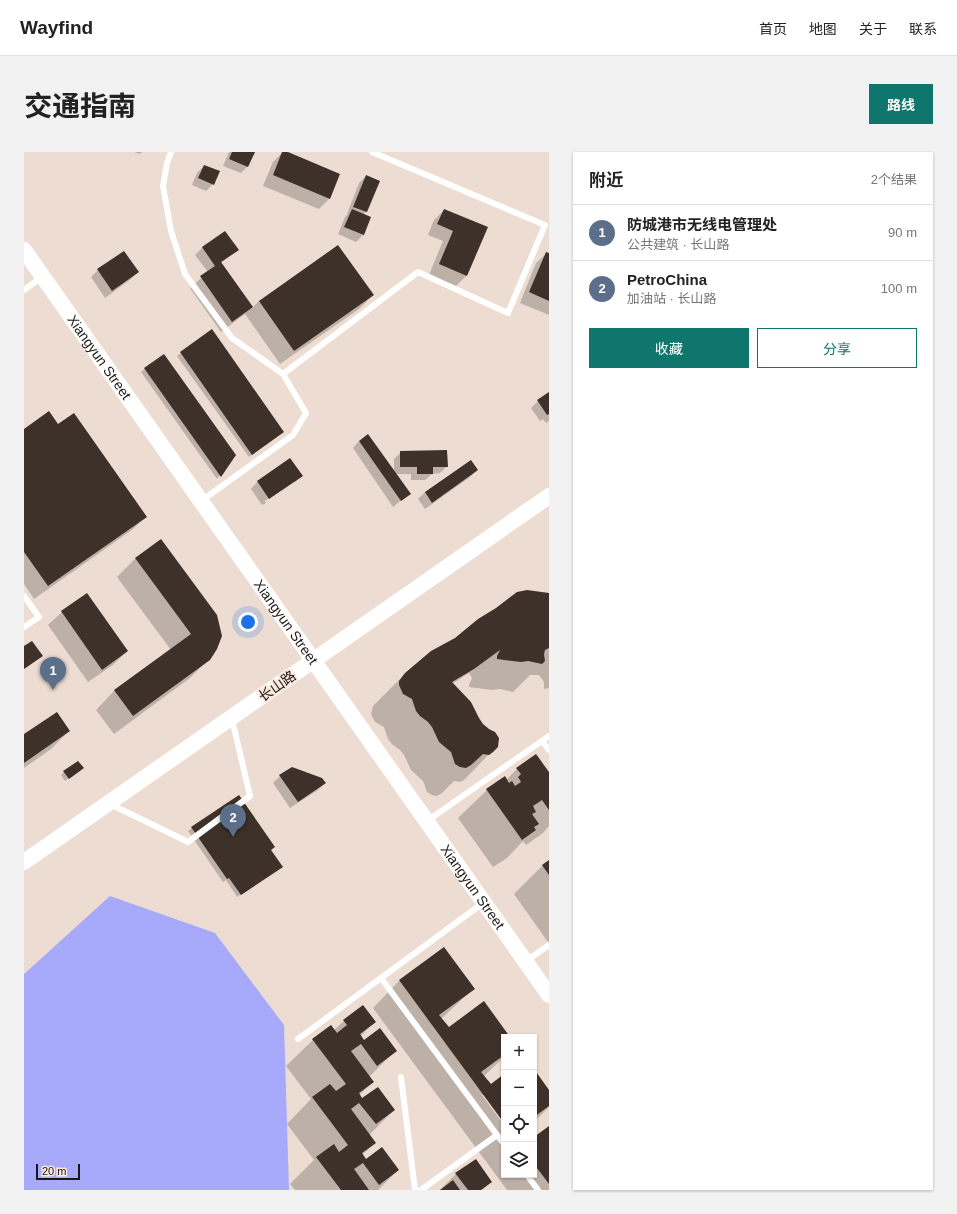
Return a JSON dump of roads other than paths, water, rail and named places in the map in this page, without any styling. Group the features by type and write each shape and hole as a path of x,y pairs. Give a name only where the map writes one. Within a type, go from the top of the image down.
{"street":[{"name":"Xiangyun Street","path":"24,250 549,995"},
{"name":"长山路","path":"24,862 549,496"}],"lane":[{"path":"171,152 167,163 163,186 171,231 185,274 232,338 283,374 306,413 293,435 201,501"},
{"path":"283,374 418,272 508,313 545,225 372,152"},
{"path":"24,290 43,277"},
{"path":"24,596 39,616 24,627"},
{"path":"109,803 188,842 250,796 232,718"},
{"path":"427,821 549,736"},
{"path":"542,741 549,750"},
{"path":"298,1039 484,902"},
{"path":"526,962 549,945"},
{"path":"381,978 503,1142"},
{"path":"401,1077 415,1190"},
{"path":"421,1190 497,1134"},
{"path":"529,1178 538,1190"}],"place":[{"name":"防城港市无线电管理处","path":"53,690"},
{"name":"PetroChina","path":"233,837"}]}
